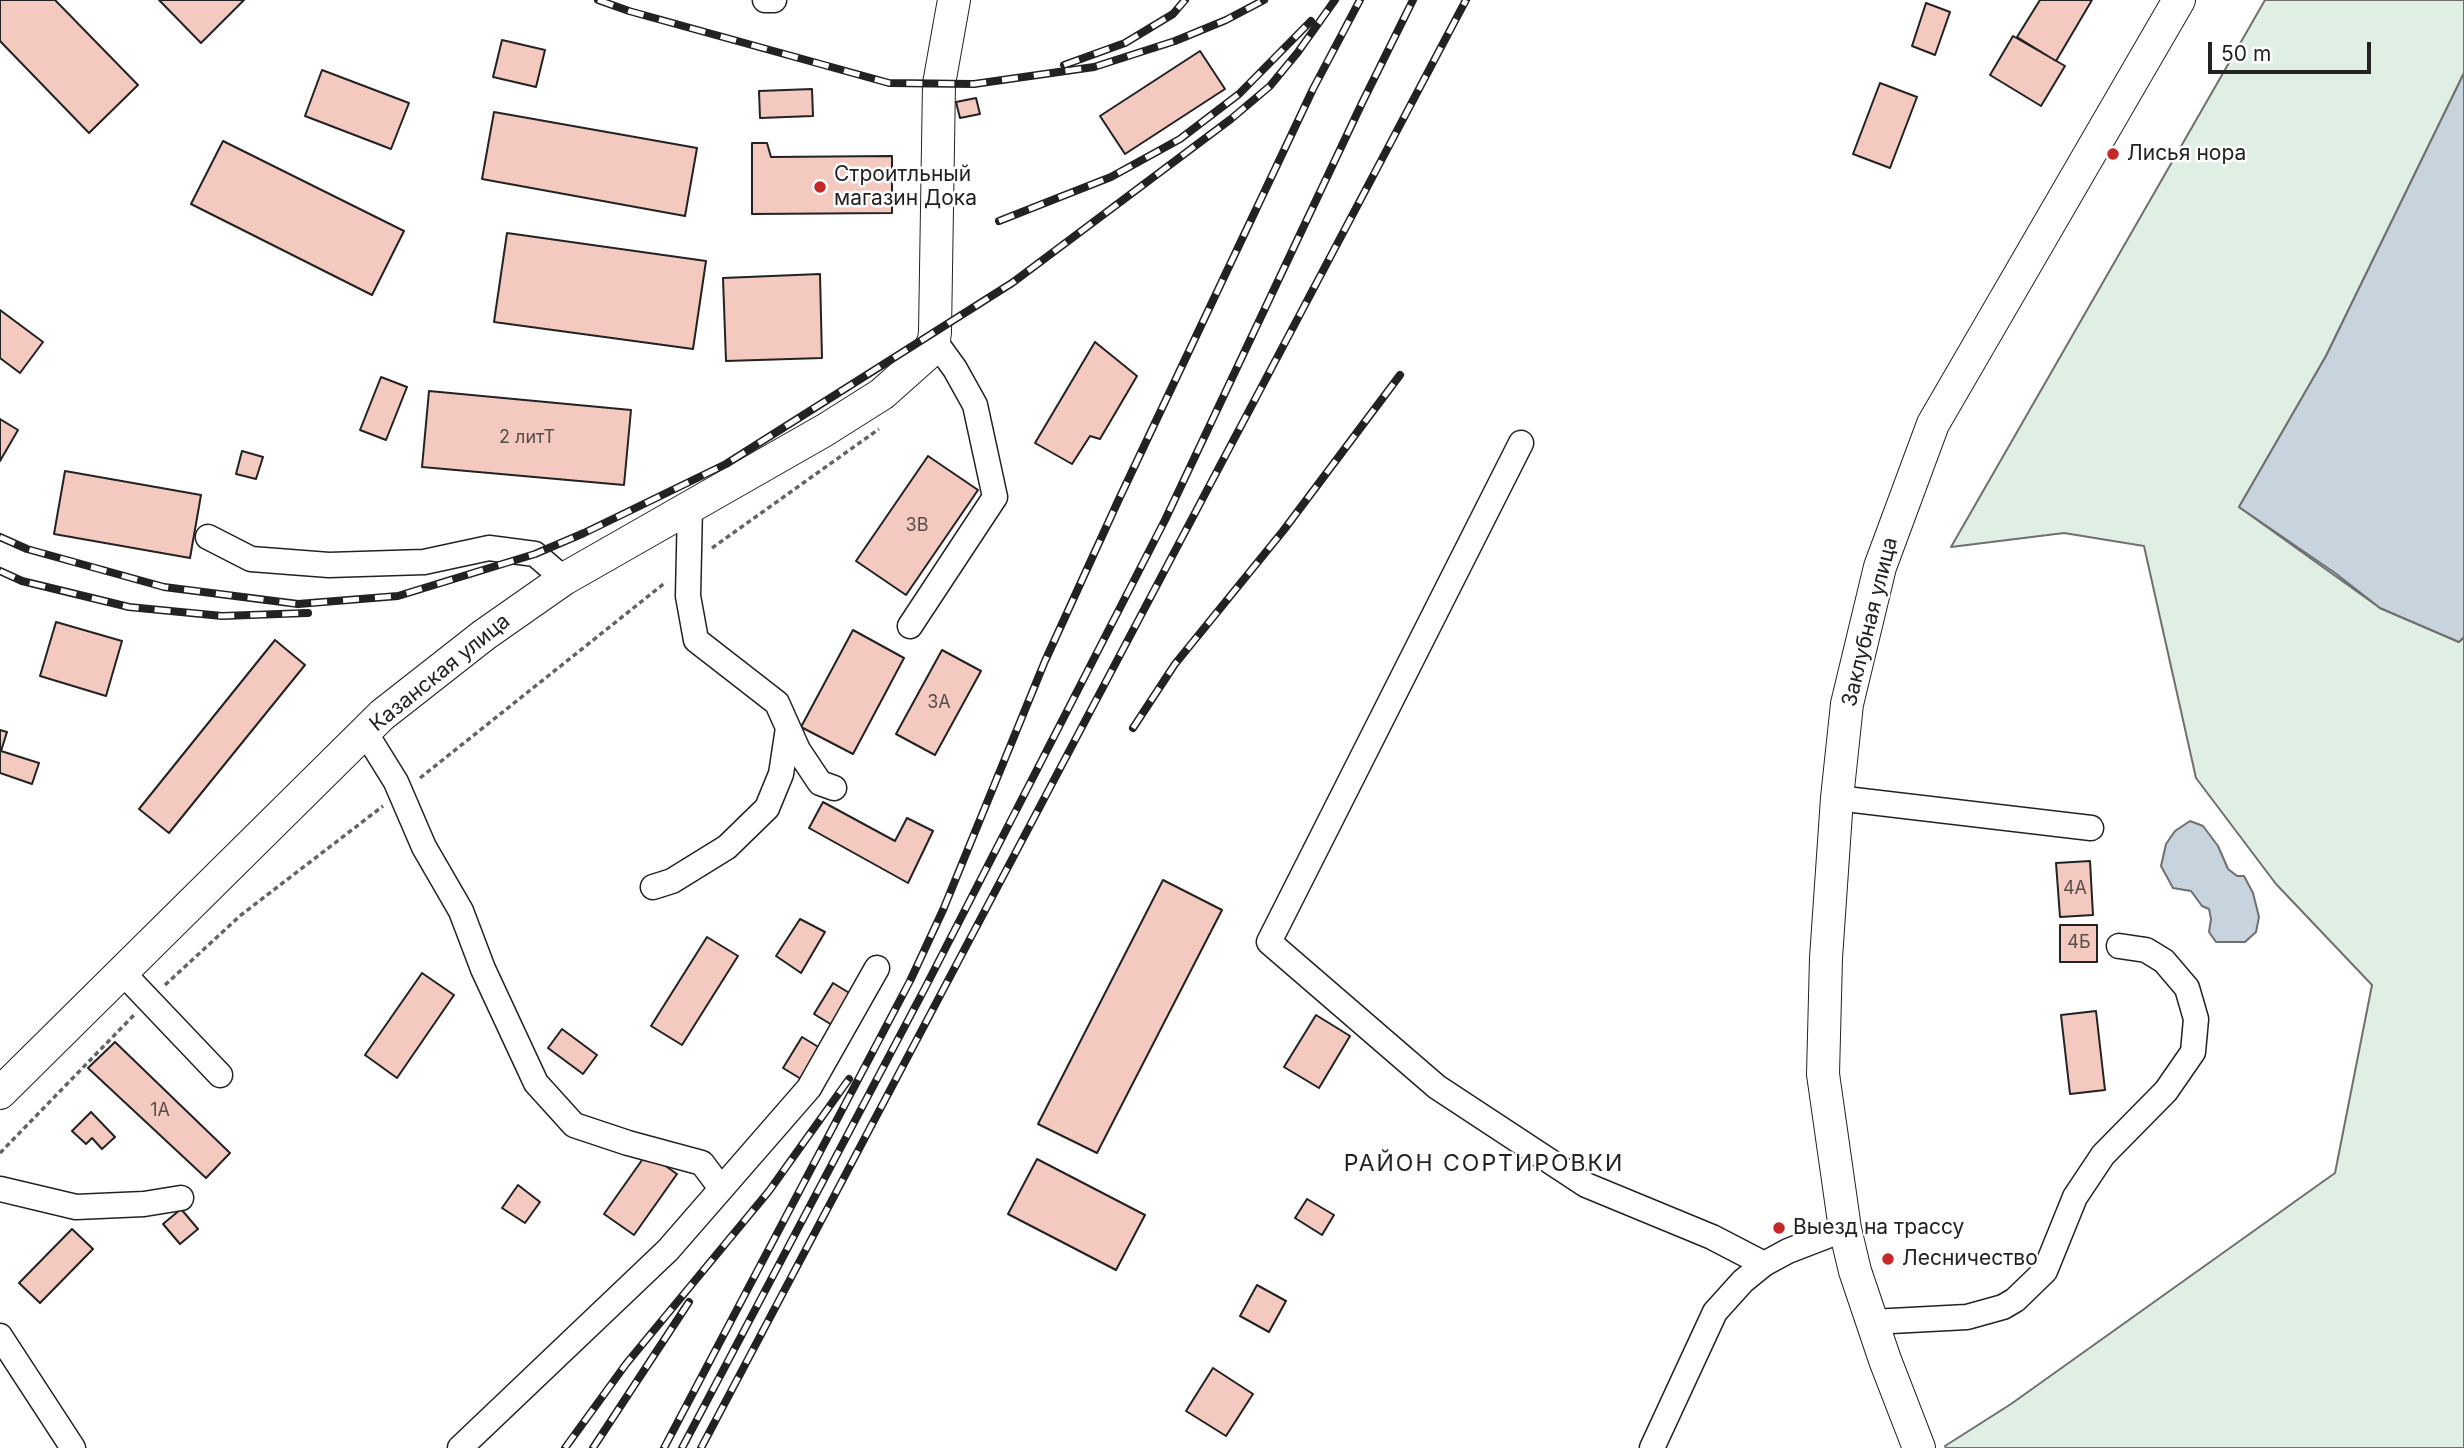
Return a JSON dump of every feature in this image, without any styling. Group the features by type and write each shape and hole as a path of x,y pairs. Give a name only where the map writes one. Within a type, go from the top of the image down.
{"main road":[{"path":"935,336 939,84 954,0"},
{"name":"Заклубная улица","path":"1919,1448 1872,1322 1845,1229 1823,1074 1826,958 1847,704 1880,567 1933,424 2179,0"},
{"name":"Казанская улица","path":"0,1093 382,715 484,635 564,579 825,430 882,394 928,354 935,336"}],"street":[{"path":"765,0 774,0"},
{"path":"910,626 995,496 975,405 935,336"},
{"path":"1521,443 1269,942 1437,1087 1587,1185 1712,1237 1764,1264"},
{"path":"690,506 688,596 696,640 777,703 798,750 820,783 834,789"},
{"path":"208,537 251,559 329,565 424,562 489,548 535,554 564,579"},
{"path":"653,887 672,881 727,847 767,808 781,774 788,729"},
{"path":"365,732 401,793 424,847 461,911 483,970 536,1083 574,1125 702,1163 720,1187"},
{"path":"1838,798 2091,828"},
{"path":"1872,1322 1967,1317 2003,1307 2015,1300 2045,1271 2075,1197 2104,1155 2166,1091 2193,1052 2196,1019 2187,988 2164,961 2147,950 2119,946"},
{"path":"460,1448 668,1250 720,1187 809,1088 877,968"},
{"path":"122,972 220,1075"},
{"path":"0,1189 76,1208 144,1204 181,1198"},
{"path":"1652,1448 1715,1312 1743,1280 1788,1251 1845,1229"},
{"path":"0,1336 73,1448"}],"path":[{"path":"0,1153 148,1000 241,915 401,793 688,565 881,428"}],"green space":[{"path":"2265,0 2464,0 2464,73 2326,356 2239,507 2380,608 2459,642 2464,637 2464,1448 1946,1448 1945,1446 2011,1404 2335,1173 2372,985 2276,884 2196,778 2144,546 2064,533 1951,547"}],"shaded area":[{"path":"2464,73 2464,637 2459,642 2380,608 2335,573 2239,507 2326,356"},
{"path":"2190,821 2203,826 2218,846 2228,869 2237,876 2244,876 2253,893 2259,917 2256,932 2245,942 2216,942 2209,932 2209,909 2202,906 2191,891 2173,888 2161,866 2166,844 2175,831"}],"building":[{"path":"0,0 55,0 138,85 89,133 0,41"},
{"path":"159,0 244,0 201,43"},
{"path":"2040,0 2092,0 2056,61 2017,37"},
{"path":"1926,3 1950,12 1935,55 1912,46"},
{"path":"2013,36 2065,66 2041,106 1990,75"},
{"path":"502,40 545,50 536,87 493,77"},
{"path":"1200,51 1225,89 1125,154 1100,116"},
{"path":"322,70 409,103 391,149 305,116"},
{"path":"1880,83 1917,97 1890,168 1853,154"},
{"path":"812,89 813,116 760,118 759,91"},
{"path":"976,98 980,114 960,118 956,102"},
{"path":"494,112 697,148 685,216 482,179"},
{"path":"223,141 404,231 372,295 191,204"},
{"path":"752,143 767,143 771,157 892,156 892,213 752,214"},
{"path":"507,233 706,261 693,349 494,322"},
{"path":"820,274 822,358 726,361 723,278"},
{"path":"0,310 43,342 20,373 0,358"},
{"path":"1095,342 1137,376 1100,439 1090,436 1072,464 1035,443"},
{"path":"381,377 407,387 386,440 360,430"},
{"path":"429,391 631,410 624,485 422,467"},
{"path":"0,419 18,430 0,461"},
{"path":"242,451 263,457 256,479 236,474"},
{"path":"928,456 978,490 906,595 856,561"},
{"path":"65,471 201,495 190,558 54,534"},
{"path":"56,622 122,641 106,696 40,676"},
{"path":"853,630 904,658 853,754 801,727"},
{"path":"275,640 305,665 169,833 139,809"},
{"path":"942,650 981,671 935,755 896,734"},
{"path":"0,730 7,732 1,751 39,763 32,784 0,773"},
{"path":"823,802 895,841 907,818 933,831 908,883 809,828"},
{"path":"2090,861 2093,915 2060,917 2056,863"},
{"path":"1163,880 1222,910 1097,1153 1038,1124"},
{"path":"800,919 825,932 801,973 776,956"},
{"path":"2060,925 2097,925 2097,962 2060,962"},
{"path":"707,937 738,956 682,1045 651,1026"},
{"path":"422,973 454,995 397,1078 365,1055"},
{"path":"833,983 856,997 837,1028 814,1014"},
{"path":"2096,1011 2105,1090 2070,1094 2061,1015"},
{"path":"1316,1015 1350,1036 1319,1088 1284,1067"},
{"path":"562,1029 597,1055 583,1074 548,1048"},
{"path":"802,1037 825,1051 806,1082 783,1068"},
{"path":"115,1042 230,1153 206,1178 88,1068"},
{"path":"91,1112 115,1137 102,1149 92,1138 86,1144 72,1131"},
{"path":"647,1153 677,1174 634,1235 604,1214"},
{"path":"1037,1159 1145,1215 1116,1270 1008,1214"},
{"path":"518,1185 540,1202 525,1223 502,1208"},
{"path":"1307,1199 1334,1215 1322,1235 1295,1218"},
{"path":"181,1209 198,1229 180,1244 163,1224"},
{"path":"72,1229 93,1249 40,1303 19,1283"},
{"path":"1257,1285 1286,1301 1269,1332 1240,1316"},
{"path":"1213,1368 1253,1394 1226,1436 1186,1411"}],"railway":[{"path":"598,0 889,83 974,84 1094,67 1175,41 1226,20 1264,0"},
{"path":"1064,65 1125,43 1173,14 1185,0"},
{"path":"0,537 27,549 164,587 298,604 398,596 535,554 726,464 1012,283 1231,119 1270,86 1335,0"},
{"path":"664,1448 910,981 943,910 1045,661 1119,499 1313,89 1360,0"},
{"path":"682,1448 925,988 1165,520 1413,0"},
{"path":"701,1448 1466,0"},
{"path":"999,221 1111,177 1180,139 1239,94 1311,21"},
{"path":"1133,728 1175,664 1283,531 1400,375"},
{"path":"0,571 22,581 129,607 222,616 308,613"},
{"path":"565,1448 626,1364 769,1191 849,1079"},
{"path":"593,1448 689,1302"}],"place":[{"name":"Лисья нора","path":"2113,154"},
{"name":"Строитльный магазин Дока","path":"820,187"},
{"name":"Выезд на трассу","path":"1779,1228"},
{"name":"Лесничество","path":"1888,1259"}],"district":[{"name":"РАЙОН СОРТИРОВКИ","path":"1484,1164"}]}
